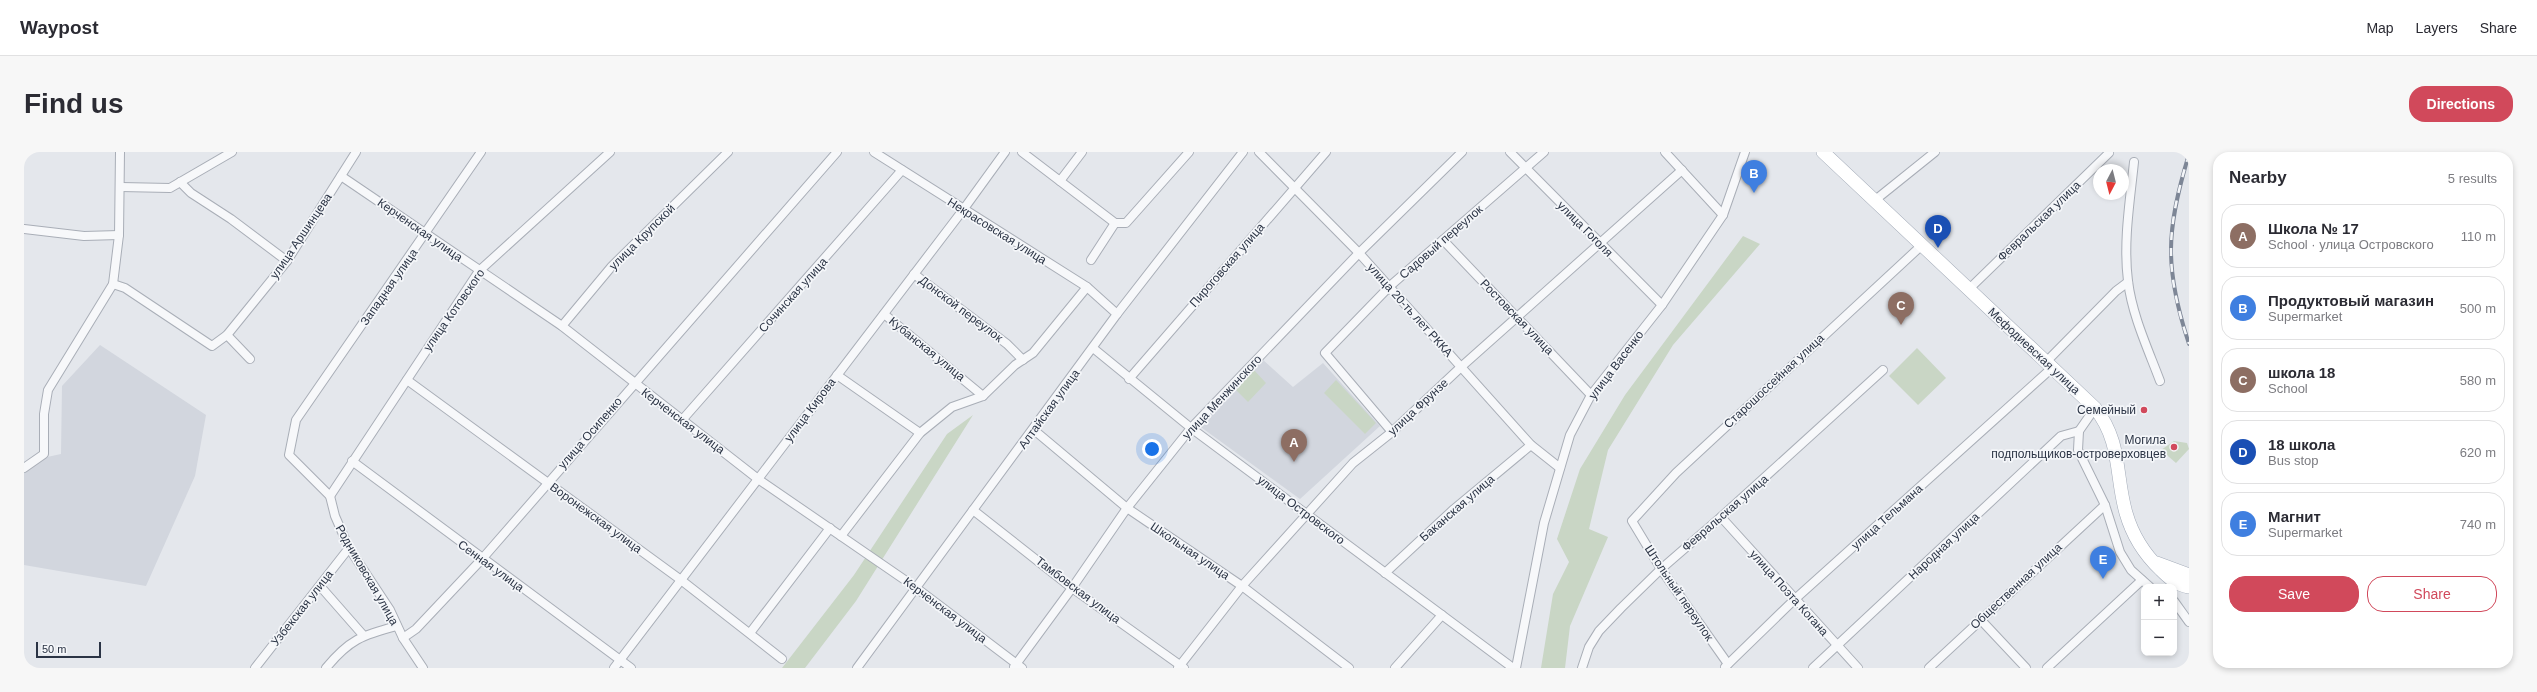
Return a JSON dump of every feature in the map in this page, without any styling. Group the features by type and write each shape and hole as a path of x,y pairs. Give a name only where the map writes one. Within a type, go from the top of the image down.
{"main road":[{"name":"Мефодиевская улица","path":"1824,152 1921,246 2095,408 2105,421 2113,442 2126,511 2134,534 2152,561 2172,581 2189,587"},
{"path":"2152,561 2189,575"}],"street":[{"path":"24,468 44,454 44,414 48,390 113,284 119,234 121,187 120,152"},
{"path":"121,187 170,188 232,152"},
{"name":"улица Аршинцева","path":"113,284 125,288 212,346 228,335 287,261 356,152"},
{"name":"Западная улица","path":"330,496 289,455 296,420 426,234 481,152"},
{"name":"улица Котовского","path":"330,496 479,271 610,152"},
{"name":"улица Крупской","path":"562,326 612,266 728,152"},
{"name":"улица Осипенко","path":"403,638 416,629 482,559 633,383 837,152"},
{"name":"Некрасовская улица","path":"874,152 963,210 1087,287 1117,314"},
{"path":"1022,152 1115,223 1126,223 1189,152"},
{"path":"1060,181 1082,152"},
{"name":"Алтайская улица","path":"857,668 915,587 1034,430 1117,314 1243,152"},
{"name":"улица 20-ть лет РККА","path":"1259,152 1390,286 1531,445 1560,468"},
{"name":"Пироговская улица","path":"1129,379 1326,152"},
{"name":"улица Менжинского","path":"1017,667 1127,508 1191,428 1359,253 1462,152"},
{"name":"улица Гоголя","path":"1510,152 1599,244 1662,305"},
{"name":"Садовый переулок","path":"1392,432 1325,353 1390,286 1544,152"},
{"path":"1665,152 1723,215"},
{"name":"улица Васенко","path":"1514,668 1544,523 1570,435 1591,394 1662,305 1723,215 1745,152"},
{"path":"1874,201 1935,152"},
{"name":"Февральская улица","path":"1968,290 2110,153"},
{"name":"улица Кирова","path":"614,668 963,210 1001,154"},
{"path":"2134,162 2127,250 2128,282 2138,320 2160,381"},
{"name":"Сочинская улица","path":"683,419 902,170"},
{"name":"улица Фрунзе","path":"1181,667 1242,586 1305,513 1352,462 1392,432 1461,367 1682,170"},
{"name":"Керченская улица","path":"341,176 562,326 633,383 683,419 758,479 915,587 1017,667"},
{"path":"180,182 191,193 231,219 287,261"},
{"path":"1093,258 1115,223"},
{"path":"24,229 84,236 119,234"},
{"name":"Ростовская улица","path":"1443,240 1591,394"},
{"name":"Старошоссейная улица","path":"1632,521 1681,468 1921,246"},
{"name":"Донской переулок","path":"914,274 1007,344 1023,360"},
{"name":"улица Тельмана","path":"1726,666 1794,600 2049,365 2116,291 2128,282"},
{"path":"841,536 920,433 952,407 983,396 1023,360 1034,353 1087,287"},
{"name":"Кубанская улица","path":"884,314 983,396"},
{"path":"228,335 250,359"},
{"name":"улица Островского","path":"1093,348 1129,379 1191,428 1514,668"},
{"name":"Февральская улица","path":"1582,668 1589,647 1599,631 1660,569 1722,518 1883,370"},
{"path":"837,375 920,433"},
{"name":"Воронежская улица","path":"407,380 681,580 782,659"},
{"path":"2095,408 2078,431 2078,450 2105,505 2120,552 2131,570 2147,584"},
{"name":"Школьная улица","path":"1034,430 1127,508 1242,586 1349,668"},
{"name":"Народная улица","path":"1813,668 2061,436 2078,431"},
{"name":"Баканская улица","path":"1386,573 1454,509 1531,445"},
{"name":"Сенная улица","path":"352,461 482,559 631,668"},
{"name":"Родниковская улица","path":"330,496 335,516 349,548 390,610 403,638 423,668"},
{"name":"Общественная улица","path":"1929,668 1980,619 2105,505"},
{"name":"Тамбовская улица","path":"974,510 1072,588 1181,667"},
{"name":"улица Поэта Когана","path":"1722,518 1794,600 1858,668"},
{"name":"Штольный переулок","path":"1632,521 1660,569 1726,666"},
{"path":"750,633 830,528"},
{"name":"Узбекская улица","path":"255,668 349,548"},
{"path":"2152,561 2189,568"},
{"path":"2047,668 2142,580"},
{"path":"320,586 363,635"},
{"path":"2177,605 2189,622"},
{"path":"1395,668 1442,615"},
{"path":"1980,619 2026,668"},
{"path":"326,668 341,650 363,635 397,626"}],"shaded area":[{"path":"100,345 206,415 195,476 146,586 24,565 24,462 61,454 62,386"},
{"path":"1262,359 1293,387 1323,363 1380,426 1300,499 1198,425"}],"green space":[{"path":"1743,236 1760,244 1673,345 1608,450 1589,529 1608,537 1570,626 1565,668 1541,668 1553,594 1569,562 1557,539 1580,469 1625,395"},
{"path":"1917,348 1946,378 1918,405 1889,376"},
{"path":"1254,370 1266,383 1248,402 1236,390"},
{"path":"1336,380 1376,423 1365,434 1324,393"},
{"path":"973,415 856,601 805,668 782,668 854,575 947,434"},
{"path":"2174,441 2187,443 2189,449 2176,463 2161,450"}],"railway":[{"path":"2189,154 2176,205 2172,227 2171,249 2175,293 2189,344"}],"place":[{"name":"Продуктовый магазин","path":"1754,193"},
{"name":"18 школа","path":"1938,248"},
{"name":"школа 18","path":"1901,325"},
{"name":"Семейный","path":"2144,410"},
{"name":"Могила подпольщиков-островерховцев","path":"2174,447"},
{"name":"Школа № 17","path":"1294,462"},
{"name":"Магнит","path":"2103,579"}]}
